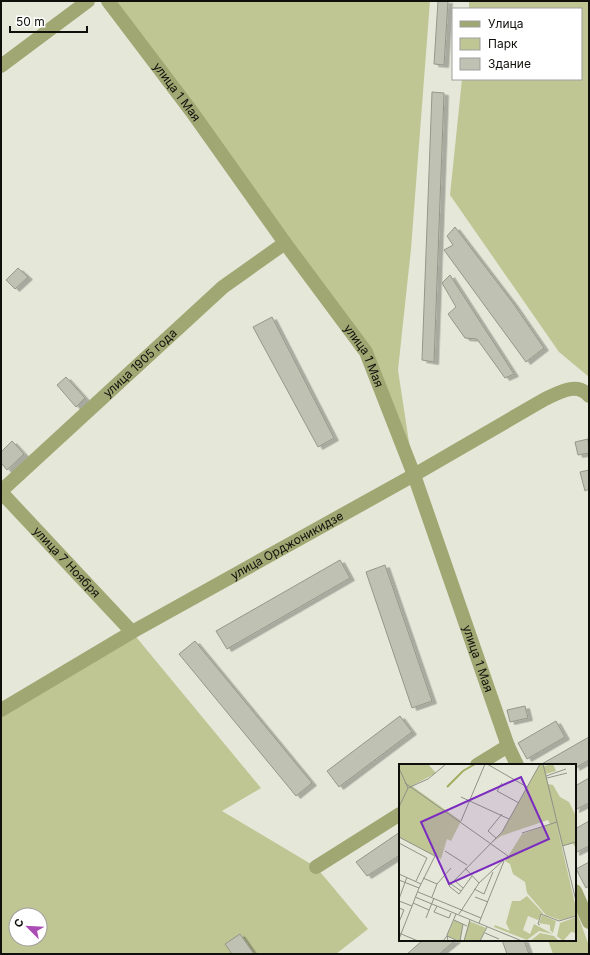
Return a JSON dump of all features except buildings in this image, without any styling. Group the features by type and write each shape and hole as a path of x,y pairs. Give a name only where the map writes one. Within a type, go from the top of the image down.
{"street":[{"path":"1,66 88,1"},
{"name":"улица 1 Мая","path":"108,1 192,112 285,244 366,352 414,475 508,746 517,764"},
{"name":"улица 1905 года","path":"1,492 223,287 285,244"},
{"name":"улица Орджоникидзе","path":"1,710 132,632 414,475 545,399 575,388 586,392 589,396"},
{"name":"улица 7 Ноября","path":"1,492 132,632"},
{"path":"479,764 508,746"},
{"path":"316,867 399,815"},
{"path":"576,893 589,922"}],"green space":[{"path":"108,1 430,1 411,249 398,370 414,475 366,352"},
{"path":"469,1 589,1 589,377 559,352 450,195 462,80 582,80 582,8 469,8"},
{"path":"132,632 261,788 222,811 316,867 368,929 336,954 1,954 1,710"},
{"path":"576,910 589,946 589,954 553,954 548,941 576,941"}]}
